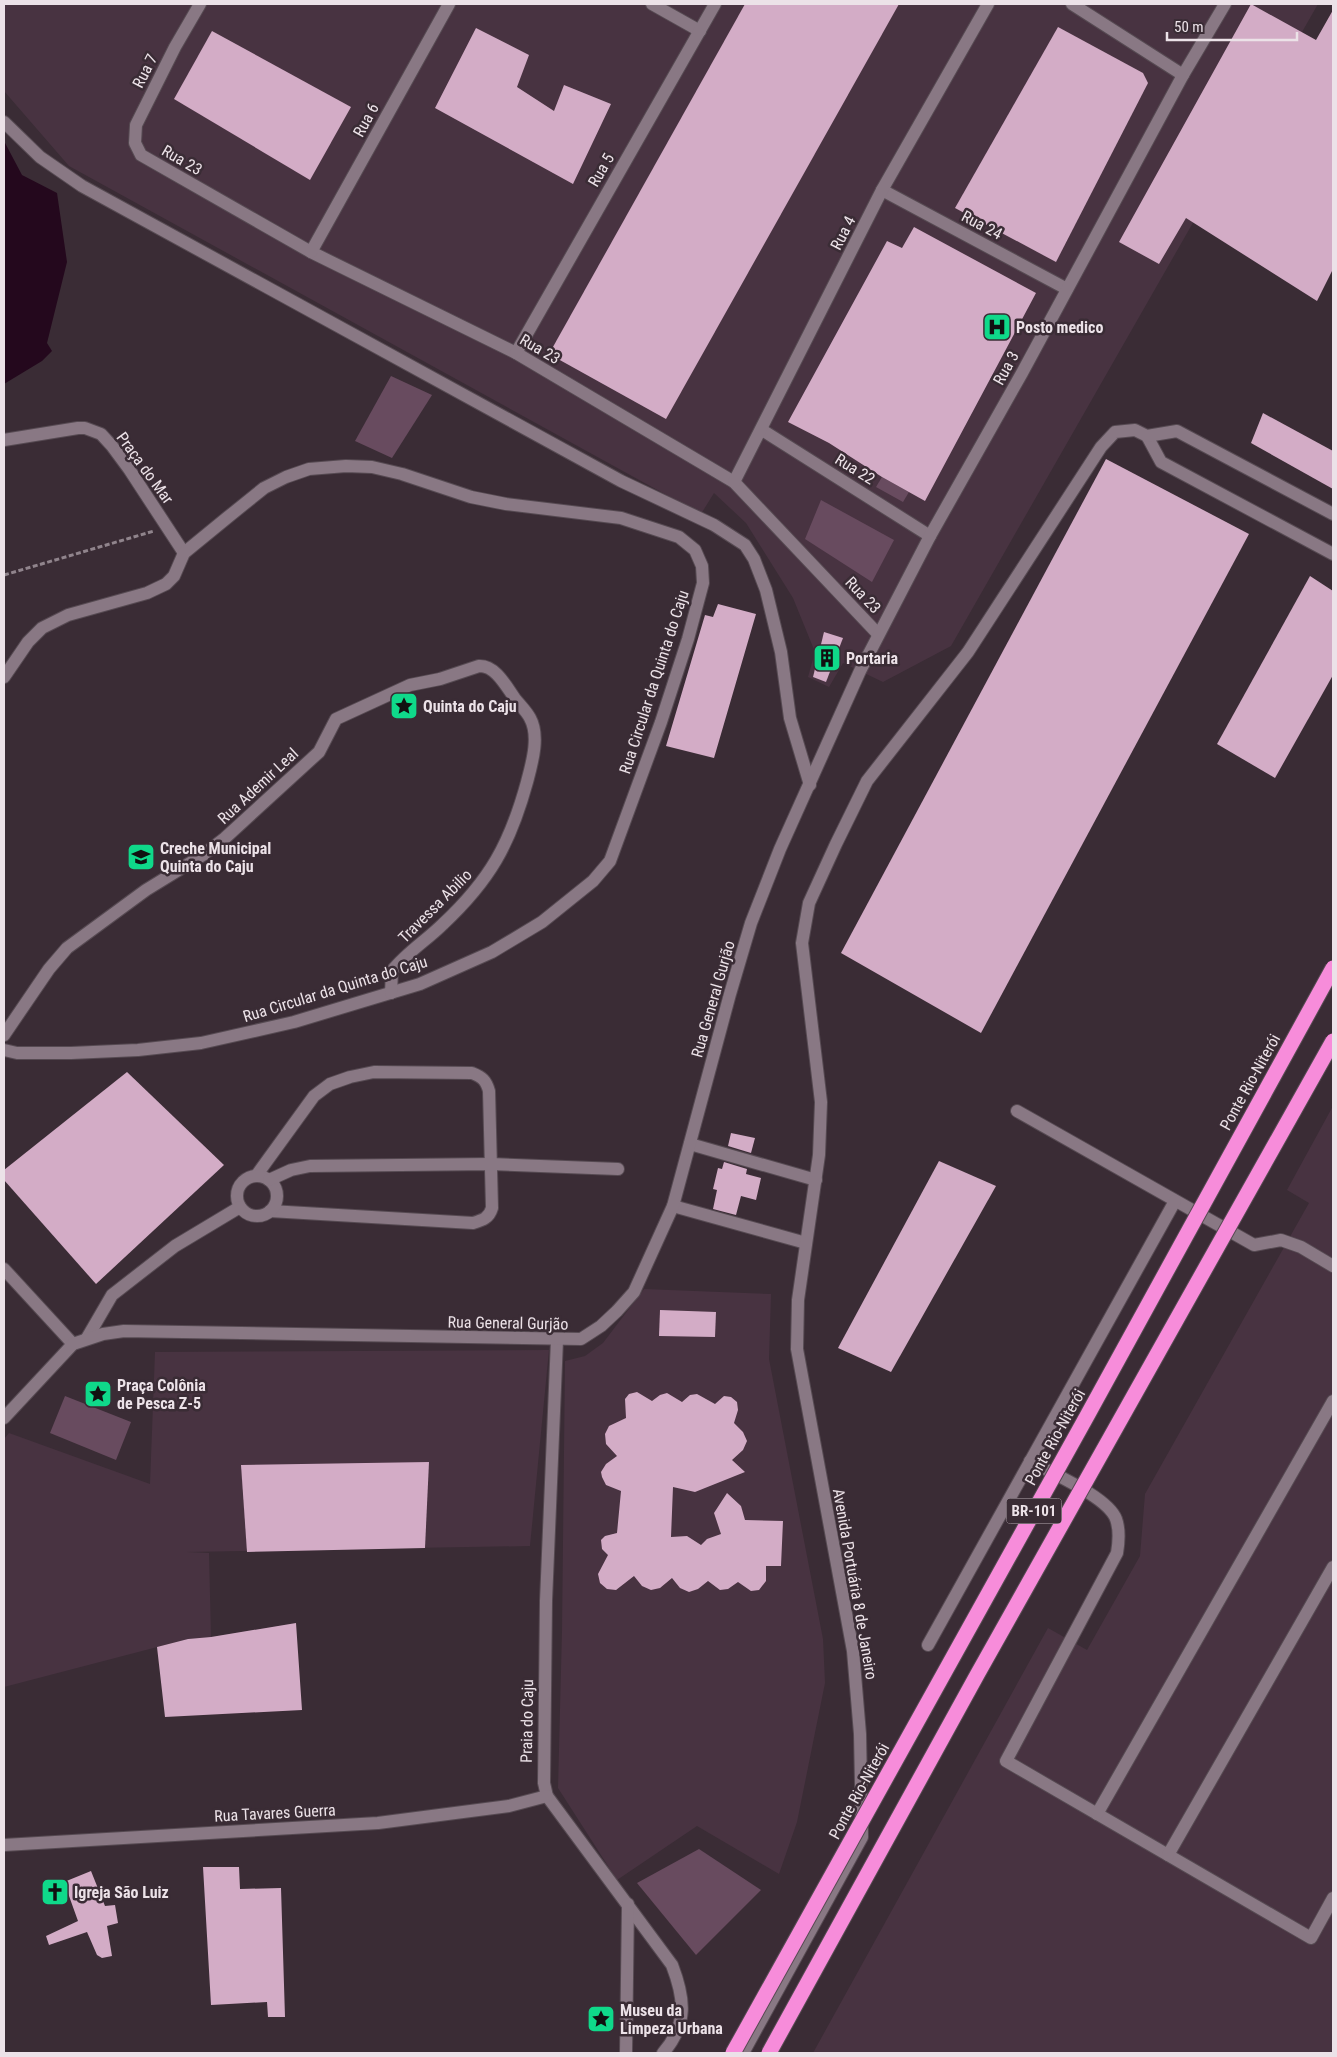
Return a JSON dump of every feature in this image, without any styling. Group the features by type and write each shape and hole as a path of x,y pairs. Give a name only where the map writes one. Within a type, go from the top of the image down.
{"highway":[{"name":"Ponte Rio-Niterói","path":"733,2053 1333,968"},
{"name":"BR-101","path":"769,2053 1333,1041"}],"street":[{"name":"Rua 7","path":"141,155 135,143 136,125 175,47 200,4"},
{"name":"Rua 6","path":"311,252 449,4"},
{"path":"652,4 700,31"},
{"name":"Rua 5","path":"516,353 715,4"},
{"name":"Rua 4","path":"734,482 882,190 988,4"},
{"path":"1072,4 1183,75"},
{"name":"Rua 3","path":"860,671 930,536 1022,373 1183,75 1225,4"},
{"path":"4,122 40,157 82,186 621,481 714,525 745,545 754,559 766,590 781,652 790,718 810,785"},
{"name":"Rua 23","path":"141,155 311,252 516,353 734,482 878,634"},
{"name":"Rua 24","path":"882,190 1067,289"},
{"name":"Praça do Mar","path":"4,440 78,428 101,434 130,469 184,553"},
{"name":"Rua 22","path":"762,430 930,536"},
{"name":"Avenida Portuária 8 de Janeiro","path":"743,2053 862,1837 860,1734 854,1651 798,1349 798,1300 819,1156 821,1102 802,943 809,903 867,781 968,652 1100,447 1115,432 1135,430 1147,436"},
{"path":"1333,514 1177,431 1147,436 1161,462 1333,554"},
{"name":"Rua Circular da Quinta do Caju","path":"4,677 28,642 42,628 68,616 147,593 166,584 174,576 184,553 264,488 286,477 309,469 346,466 372,468 402,474 471,497 506,504 621,518 679,537 695,550 702,566 703,583 699,601 661,722 610,861 603,871 571,900 542,922 492,952 420,984 294,1022 202,1044 138,1050 71,1053 17,1053 4,1050"},
{"name":"Travessa Abilio","path":"391,993 392,970 455,913 489,874 510,834 531,765 535,735 530,718 489,667 479,666 472,668"},
{"name":"Rua Ademir Leal","path":"4,1035 49,969 67,948 146,890 203,855 225,838 319,752 336,719 360,706 410,685 440,680 472,668"},
{"name":"Rua General Gurjão","path":"4,1418 74,1344 103,1334 124,1332 581,1340 601,1326 618,1311 634,1292 673,1206 751,923 780,850 860,671"},
{"path":"256,1176 314,1096 330,1084 374,1072 472,1073 481,1076 486,1082 489,1091 492,1208 490,1215 483,1220 473,1224 270,1211"},
{"path":"1017,1111 1254,1245 1281,1240 1301,1247 1333,1266"},
{"path":"690,1144 816,1180"},
{"path":"269,1180 291,1170 310,1166 491,1164 618,1168"},
{"path":"256,1176 269,1180 277,1192 275,1206 270,1211 258,1216 251,1215 240,1207 238,1200 240,1187 250,1178 256,1176"},
{"path":"928,1645 1175,1200"},
{"path":"673,1206 806,1243"},
{"path":"87,1338 112,1295 175,1246 240,1207"},
{"path":"4,1269 74,1344"},
{"name":"Praia do Caju","path":"557,1340 545,1620 542,1768 547,1796 672,1965 679,1984 682,2004 681,2023 672,2043 663,2053"},
{"path":"1097,1814 1333,1401"},
{"path":"1030,1461 1102,1500 1116,1517 1120,1535 1117,1553 1006,1761 1311,1938 1333,1898"},
{"path":"1168,1855 1333,1567"},
{"name":"Rua Tavares Guerra","path":"4,1845 378,1823 509,1806 547,1796"},
{"path":"626,2053 628,1904"}],"path":[{"path":"4,574 167,527"}],"shaded area":[{"path":"4,4 1318,4 951,646 883,682 843,663 829,687 808,677 815,652 793,598 746,523 714,493 701,514 69,166 4,91"},
{"path":"4,141 22,175 57,193 67,262 47,343 52,351 42,361 4,384"},
{"path":"391,376 432,395 392,458 355,441"},
{"path":"882,477 909,492 903,502 876,487"},
{"path":"821,500 894,540 872,582 805,539"},
{"path":"1333,1106 1333,2053 813,2053 1048,1628 1087,1650 1140,1556 1145,1494 1309,1203 1287,1190"},
{"path":"644,1289 771,1294 769,1359 823,1639 825,1683 797,1822 779,1874 697,1826 617,1880 558,1788 565,1361 585,1356 603,1343"},
{"path":"549,1350 530,1546 187,1552 209,1553 211,1637 188,1639 4,1687 4,1439 9,1433 150,1484 155,1352"},
{"path":"65,1396 131,1422 116,1460 50,1433"},
{"path":"699,1849 761,1890 696,1955 637,1883"}],"building":[{"path":"745,4 899,4 666,419 549,354"},
{"path":"1251,4 1316,40 1333,10 1333,269 1317,301 1186,218 1159,264 1119,242"},
{"path":"1058,27 1143,73 1148,83 1056,262 955,208"},
{"path":"476,28 529,55 517,87 554,111 564,85 611,104 573,184 435,108"},
{"path":"212,31 351,107 310,180 174,99"},
{"path":"914,227 1036,293 925,501 882,477 829,443 788,422 887,241 902,248"},
{"path":"1263,413 1333,451 1333,489 1251,443"},
{"path":"1106,459 1249,534 981,1033 841,953"},
{"path":"1310,576 1333,591 1333,675 1275,778 1217,744"},
{"path":"718,604 756,614 714,758 666,746 705,615 713,617"},
{"name":"Portaria","path":"824,632 843,638 826,682 813,677"},
{"path":"127,1072 224,1165 96,1284 4,1180 4,1170"},
{"path":"731,1133 755,1138 751,1153 728,1146"},
{"path":"939,1161 996,1186 891,1372 838,1348"},
{"path":"724,1162 747,1169 746,1174 761,1178 756,1200 741,1196 736,1215 713,1209 717,1190 713,1189 718,1168 722,1169"},
{"path":"660,1310 716,1312 715,1337 659,1336"},
{"path":"637,1392 652,1401 660,1395 667,1393 682,1402 690,1395 697,1394 715,1404 724,1396 731,1397 737,1402 738,1410 734,1423 743,1432 747,1441 743,1450 732,1460 745,1472 695,1492 673,1487 671,1537 687,1536 701,1545 707,1539 721,1534 714,1513 727,1493 741,1506 745,1520 783,1521 781,1566 766,1566 766,1581 759,1590 751,1591 738,1582 728,1589 720,1590 708,1581 698,1589 689,1592 680,1588 672,1578 660,1588 651,1590 642,1586 634,1576 616,1590 607,1589 600,1583 598,1574 608,1555 602,1549 601,1540 605,1536 617,1533 621,1491 606,1485 602,1477 601,1472 606,1464 617,1456 606,1444 605,1434 609,1426 626,1418 625,1399 629,1394"},
{"path":"429,1462 425,1548 247,1552 241,1465"},
{"path":"296,1623 302,1710 165,1717 157,1647 188,1639"},
{"path":"203,1867 239,1867 240,1889 281,1888 285,2017 268,2017 267,2002 211,2005"},
{"path":"91,1871 105,1906 115,1905 118,1923 107,1926 112,1956 102,1958 97,1955 87,1932 49,1945 46,1936 78,1921 64,1882"}],"place":[{"name":"Posto medico","path":"997,327"},
{"name":"Portaria","path":"827,658"},
{"name":"Quinta do Caju","path":"404,706"},
{"name":"Creche Municipal Quinta do Caju","path":"141,857"},
{"name":"Praça Colônia de Pesca Z-5","path":"98,1394"},
{"name":"Igreja São Luiz","path":"55,1892"},
{"name":"Museu da Limpeza Urbana","path":"601,2019"}]}
